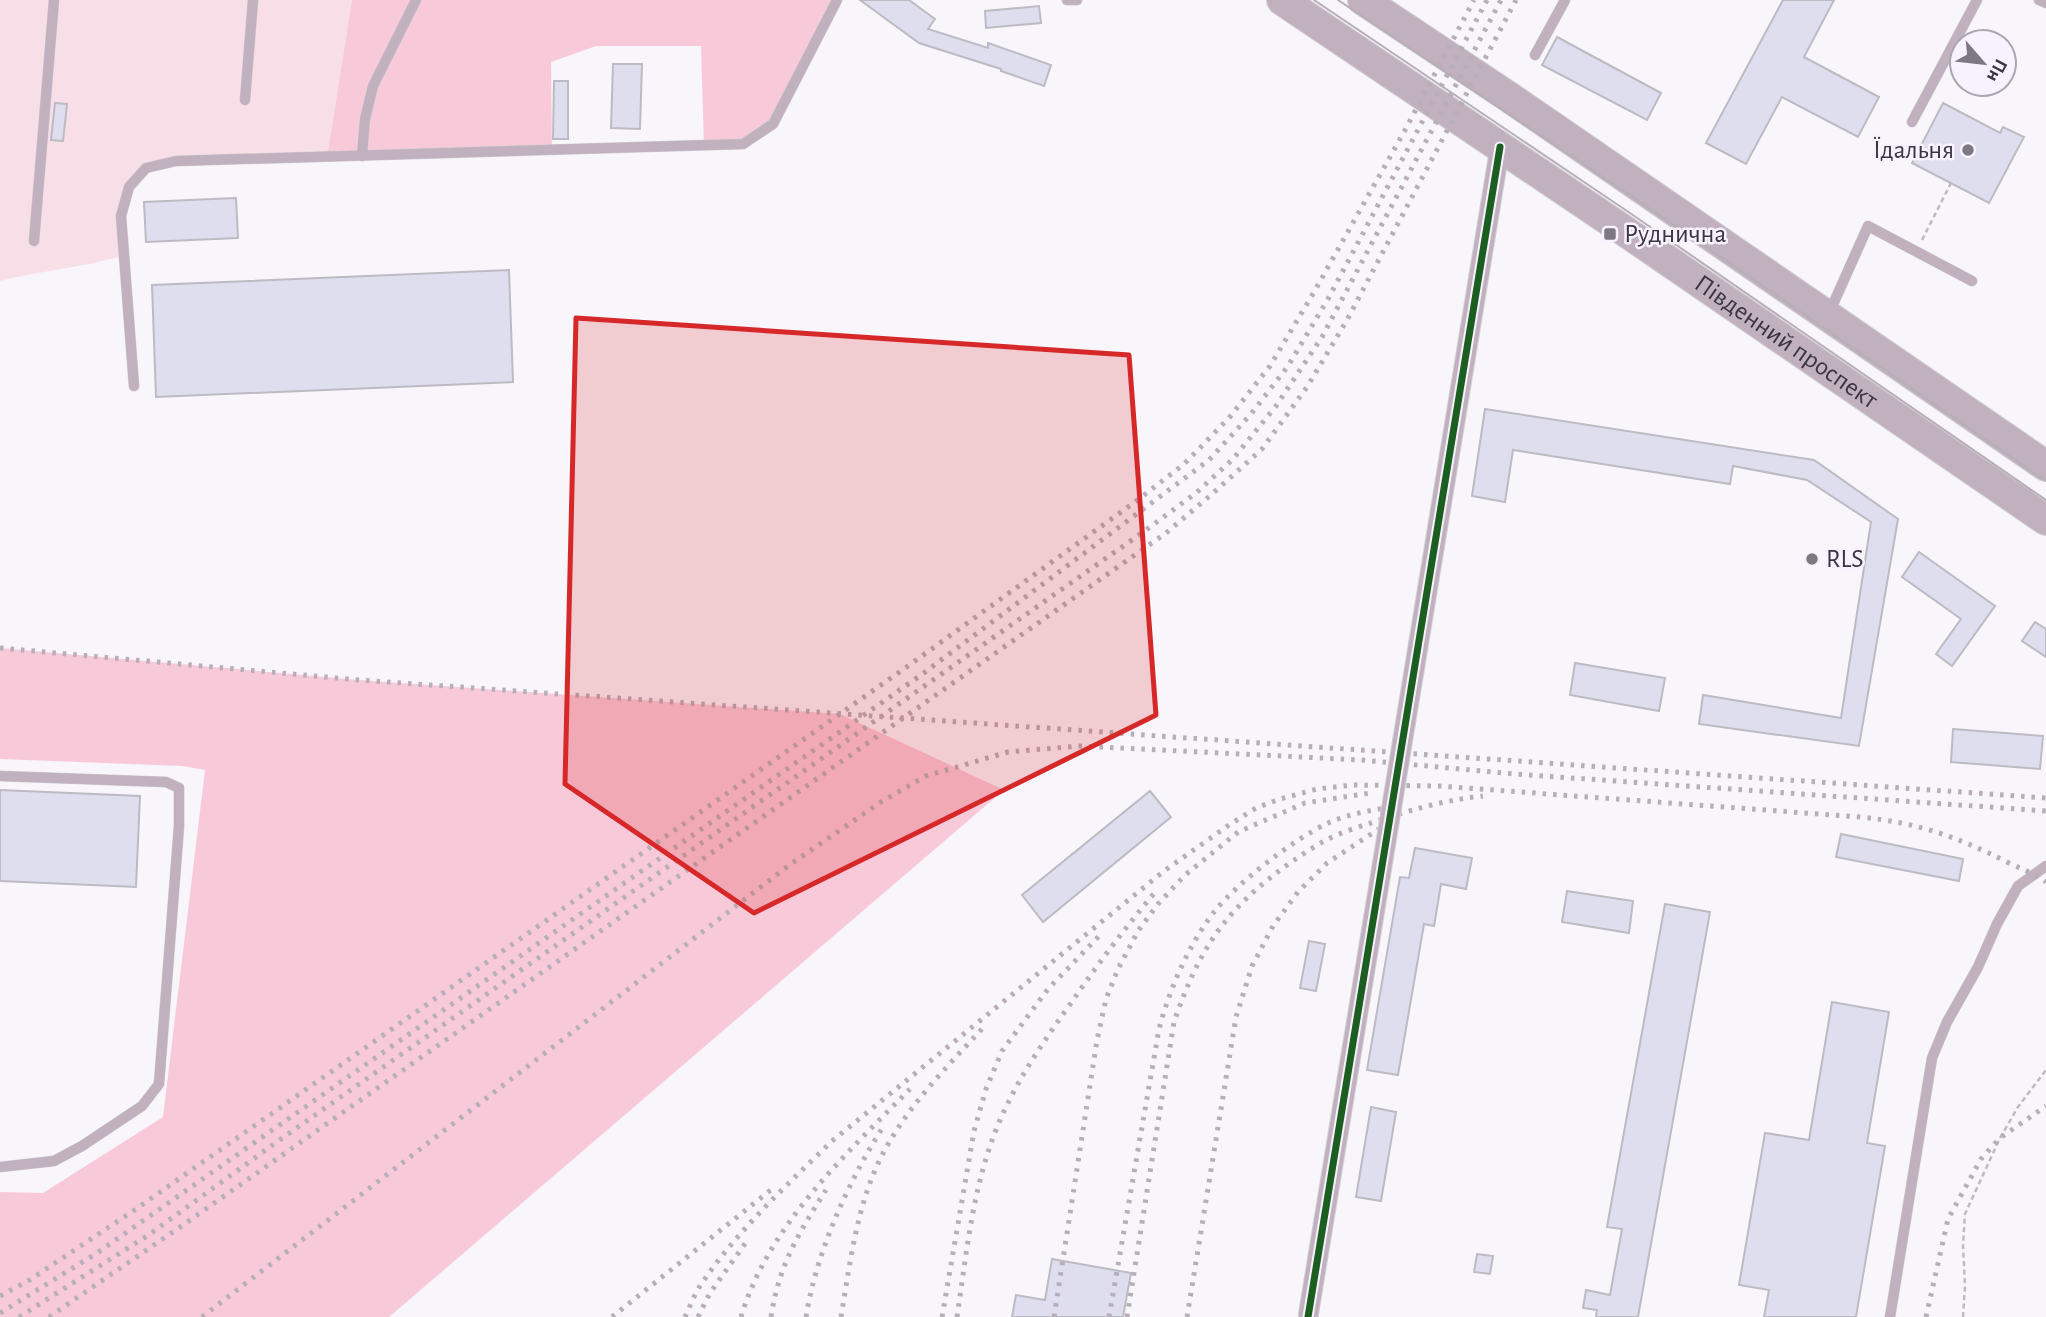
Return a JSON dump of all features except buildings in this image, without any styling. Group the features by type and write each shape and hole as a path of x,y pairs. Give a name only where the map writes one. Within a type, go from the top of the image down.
{"main road":[{"name":"Південний проспект","path":"1282,0 2046,520"},
{"name":"Південний проспект","path":"1363,0 1509,97 2046,466"}],"street":[{"path":"1308,1317 1500,147"}],"lane":[{"path":"34,241 54,0"},
{"path":"245,100 253,0"},
{"path":"362,156 367,104 373,86 415,0"},
{"path":"134,386 121,216 129,187 146,168 176,161 743,144 773,124 837,0"},
{"path":"1066,0 1077,0"},
{"path":"1535,55 1565,0"},
{"path":"1912,122 1977,0"},
{"path":"2039,0 2046,4"},
{"path":"1828,315 1868,226 1972,281"},
{"path":"0,776 166,782 179,788 179,826 159,1084 142,1106 82,1146 54,1161 0,1167"},
{"path":"1890,1317 1931,1058 2018,886 2046,866"}],"path":[{"path":"1916,251 1951,183"},
{"path":"1963,1317 1965,1214 2006,1127 2046,1070"}],"highlighted area":[{"path":"576,318 1129,355 1156,715 754,913 565,784"}],"shaded area":[{"path":"0,0 352,0 327,157 176,161 146,168 129,187 121,216 124,256 0,281"},
{"path":"352,0 837,0 773,124 743,144 704,146 701,46 596,46 551,62 552,151 327,157"},
{"path":"0,648 359,680 840,714 1004,790 389,1317 0,1317 0,1192 43,1193 163,1117 205,770 182,766 0,759"}],"tram line":[{"path":"1314,0 1627,211 2046,500"},
{"path":"1338,0 1676,226 2046,481"}],"railway":[{"path":"0,1296 28,1281 136,1209 908,666 1184,464 1229,418 1270,366 1404,132 1474,0"},
{"path":"0,1313 97,1253 921,675 1209,460 1251,414 1288,366 1328,299 1487,0"},
{"path":"19,1317 147,1236 1196,493 1233,459 1276,406 1322,337 1501,0"},
{"path":"49,1317 1166,533 1211,495 1262,449 1307,387 1347,320 1516,0"},
{"path":"0,648 359,680 2046,798"},
{"path":"202,1317 788,866 881,802 926,776 1008,752 1080,746 1361,760 1515,774 2046,811"},
{"path":"685,1317 699,1287 731,1245 763,1209 832,1141 1164,871 1256,808 1280,799 1317,789 1353,785 1439,786 1860,817 1919,827 1953,838 2046,882"},
{"path":"1054,1317 1097,1040 1106,999 1138,931 1184,876 1238,832 1305,803 1370,793"},
{"path":"1127,1317 1174,1022 1195,970 1216,933 1258,888 1324,841 1355,828 1414,810 1483,796"},
{"path":"1109,1317 1159,1029 1174,983 1188,953 1224,901 1267,863 1299,840 1328,823 1373,810 1401,806"},
{"path":"1187,1317 1236,1017 1252,966 1273,926 1298,892 1327,863 1385,825"},
{"path":"957,1317 980,1179 1001,1117 1018,1083 1049,1035 1113,945 1158,889"},
{"path":"942,1317 974,1131 986,1089 1002,1051 1048,989 1103,932"},
{"path":"841,1317 862,1209 883,1154 921,1097 982,1029"},
{"path":"741,1317 753,1284 789,1222 835,1166 910,1089"},
{"path":"1926,1317 1948,1219 1981,1159 2000,1138 2046,1106"},
{"path":"806,1317 817,1268 835,1219 883,1127"},
{"path":"612,1317 772,1189"},
{"path":"771,1317 779,1281 791,1250 826,1190"},
{"path":"698,1317 710,1293 749,1238"}],"cycle path":[{"path":"1308,1317 1500,147"}],"place":[{"name":"Їдальня","path":"1968,150"},
{"name":"Руднична","path":"1610,234"},
{"name":"RLS","path":"1812,559"}]}
